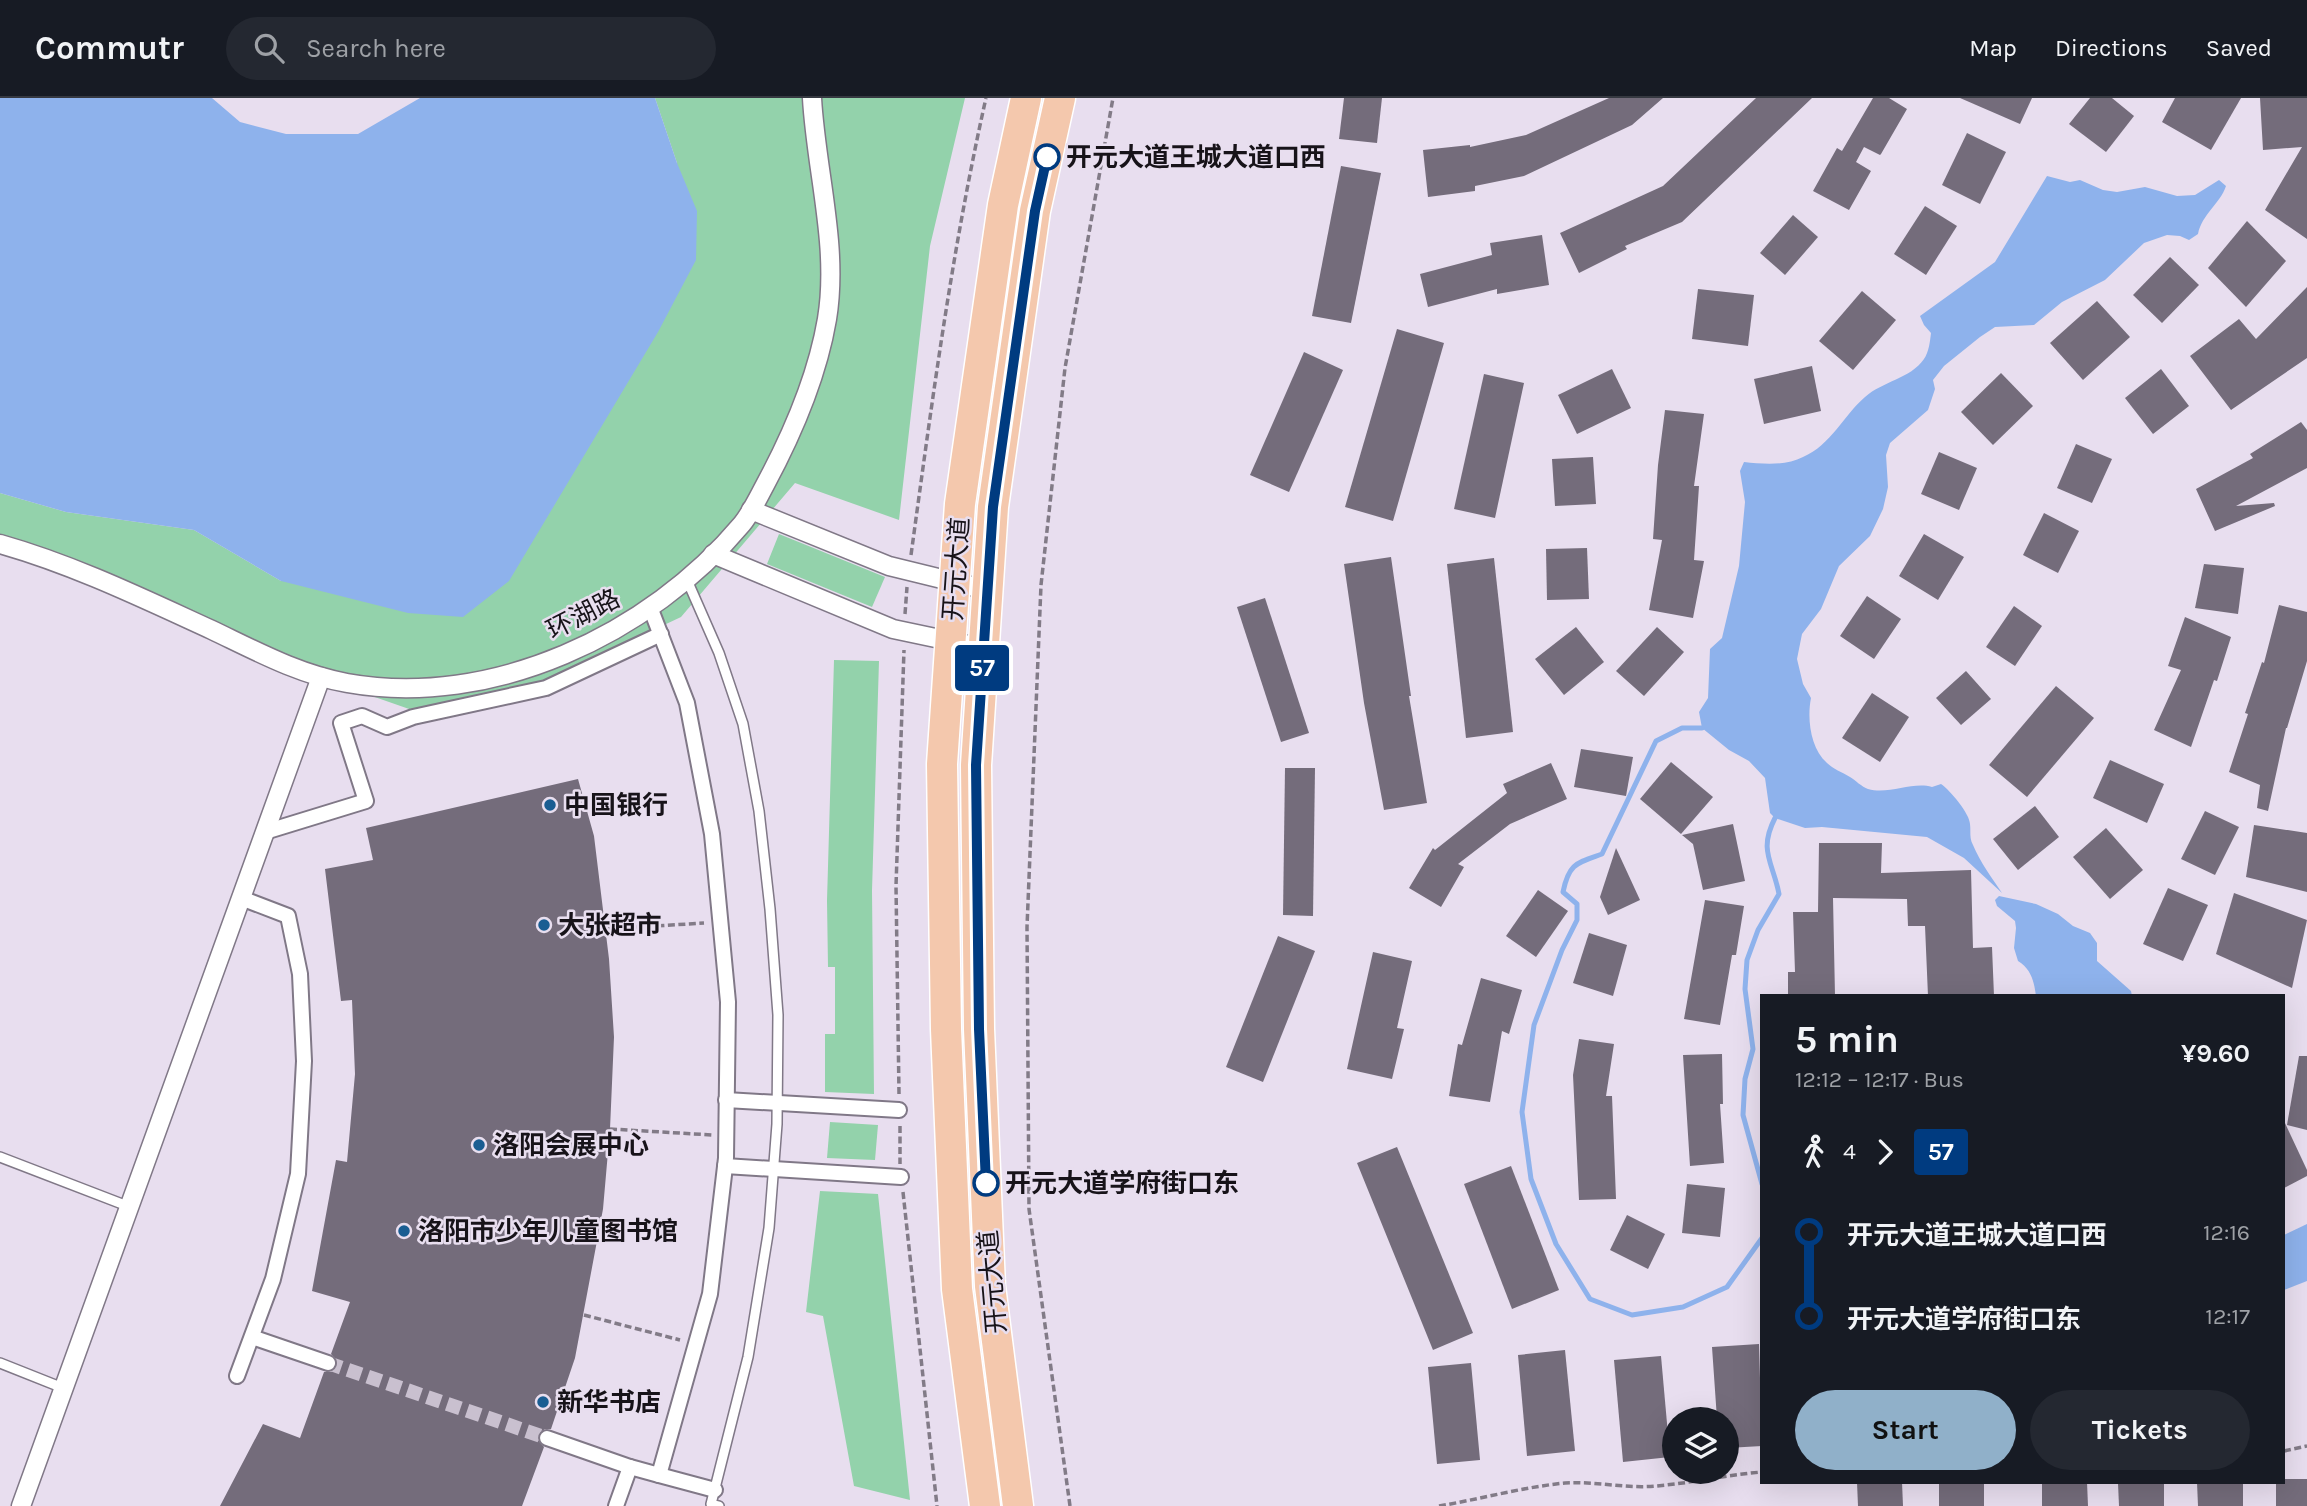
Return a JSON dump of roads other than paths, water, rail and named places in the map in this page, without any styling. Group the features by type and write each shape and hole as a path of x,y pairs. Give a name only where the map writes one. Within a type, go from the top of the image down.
{"main road":[{"name":"开元大道","path":"985,1506 957,1289 947,1057 943,764 960,504 1003,205 1026,98"},
{"name":"开元大道","path":"1018,1506 990,1286 979,1029 976,765 993,507 1035,211 1060,98"}],"street":[{"name":"环湖路","path":"0,544 36,554 96,577 286,666 349,684 400,689 463,685 538,665 617,629 687,580 744,522 781,455 811,385 827,318 830,263 812,98"},
{"path":"751,510 889,566 987,590"},
{"path":"713,554 893,629 983,648"},
{"path":"650,607 687,704 712,834 728,1002 725,1166 710,1294 659,1475"},
{"path":"265,832 366,801 341,723 362,716 387,727 413,717 546,688 661,634"},
{"path":"21,1506 321,677"},
{"path":"237,1376 273,1279 298,1174 304,1061 300,974 288,916 241,898"},
{"path":"726,1100 899,1110"},
{"path":"725,1166 901,1177"},
{"path":"252,1337 328,1363"},
{"path":"547,1438 630,1467 715,1490"},
{"path":"616,1506 630,1467"}],"lane":[{"path":"687,580 719,653 743,724 755,787 770,909 778,1015 777,1103 769,1228 748,1357 711,1504 719,1506"},
{"path":"0,1157 130,1207"},
{"path":"0,1363 63,1388"}],"water":[{"path":"0,98 212,98 240,122 286,134 358,134 420,98 655,98 697,211 696,260 658,332 509,581 463,617 408,613 281,581 194,530 66,512 0,493"},
{"path":"2047,176 2070,182 2080,180 2103,190 2117,192 2145,187 2177,196 2195,195 2219,180 2226,186 2203,221 2198,234 2189,240 2167,235 2144,243 2105,280 2062,302 2034,325 1995,327 1944,366 1933,380 1935,389 1928,410 1890,443 1886,455 1888,487 1883,509 1870,536 1839,566 1821,609 1802,634 1797,659 1803,684 1811,698 1811,732 1821,757 1868,789 1932,787 1941,784 1967,814 1972,842 2002,893 1964,858 1927,837 1822,827 1805,828 1775,818 1770,813 1765,778 1749,761 1729,750 1702,728 1699,712 1708,698 1710,649 1722,638 1739,566 1745,502 1740,471 1744,462 1782,463 1813,452 1865,397 1918,366 1927,353 1931,333 1920,316 1995,262"},
{"path":"1999,896 2036,904 2090,933 2097,943 2097,961 2132,994 2036,994 2031,976 2018,961 2014,948 2015,921 1997,906 1995,900"},
{"path":"2307,1224 2307,1281 2285,1290 2285,1235"}],"waterway":[{"path":"1702,728 1682,728 1656,741 1602,854 1580,862 1568,875 1563,892 1577,904 1577,920 1562,950 1534,1025 1522,1112 1531,1179 1556,1244 1590,1299 1632,1315 1683,1307 1727,1287 1760,1241"},
{"path":"1760,1177 1743,1115 1745,1079 1753,1049 1745,989 1747,960 1758,930 1779,894 1767,848 1775,818"}],"tunnel":[{"path":"328,1363 547,1438"}],"place":[{"name":"开元大道王城大道口西","path":"1047,157"},
{"name":"中国银行","path":"550,805"},
{"name":"大张超市","path":"544,925"},
{"name":"洛阳会展中心","path":"479,1145"},
{"name":"开元大道学府街口东","path":"986,1183"},
{"name":"洛阳市少年儿童图书馆","path":"404,1231"},
{"name":"新华书店","path":"543,1402"}]}
